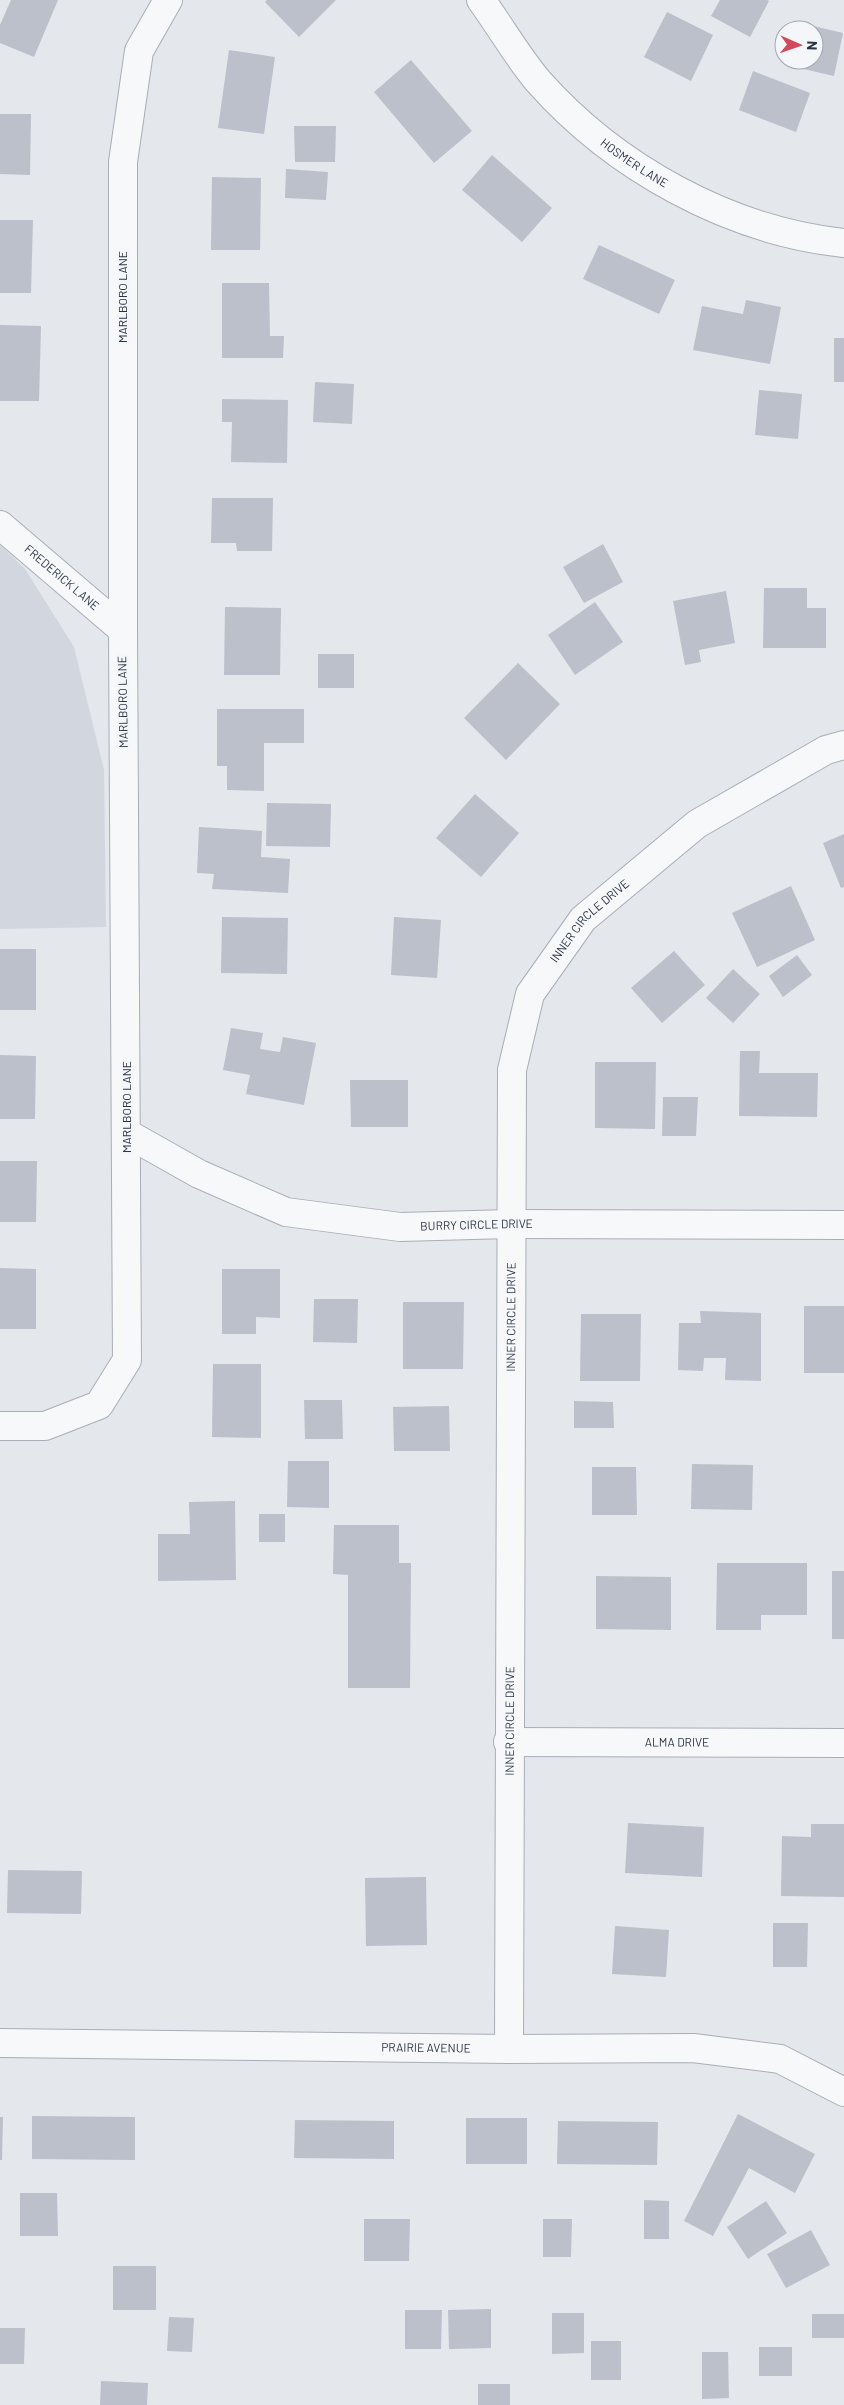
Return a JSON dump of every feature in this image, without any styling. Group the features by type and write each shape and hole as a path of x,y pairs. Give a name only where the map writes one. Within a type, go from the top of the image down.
{"street":[{"name":"MARLBORO LANE","path":"0,1426 45,1426 99,1405 128,1360 128,1134 122,630 123,162 139,51 168,0"},
{"name":"HOSMER LANE","path":"481,0 537,80 572,115 606,144 648,172 727,214 770,228 844,242"},
{"name":"FREDERICK LANE","path":"0,524 122,630"},
{"name":"INNER CIRCLE DRIVE","path":"509,2049 508,1742 512,1070 530,994 583,919 697,824 826,750 844,745"},
{"name":"BURRY CIRCLE DRIVE","path":"128,1134 199,1174 286,1212 400,1228 511,1224 844,1225"},
{"name":"ALMA DRIVE","path":"508,1742 844,1743"},
{"name":"PRAIRIE AVENUE","path":"0,2043 509,2049 692,2048 780,2059 844,2092"}],"shaded area":[{"path":"0,545 25,569 74,647 104,770 106,927 0,929"}],"building":[{"path":"11,0 58,0 34,57 0,43 0,25"},
{"path":"267,0 336,0 299,37 265,2"},
{"path":"720,0 769,1 750,37 711,16"},
{"path":"667,12 713,35 691,81 644,57"},
{"path":"824,29 843,33 834,76 808,70 824,70"},
{"path":"229,50 275,57 264,134 218,128"},
{"path":"411,60 472,131 434,163 374,92"},
{"path":"753,71 810,93 796,132 739,110"},
{"path":"0,114 31,114 30,175 0,174"},
{"path":"294,126 336,126 335,162 295,162"},
{"path":"492,155 552,208 522,242 462,190"},
{"path":"286,169 328,172 326,200 285,198"},
{"path":"212,177 261,178 260,250 211,250"},
{"path":"0,220 33,220 31,293 0,293"},
{"path":"599,245 675,280 659,314 583,279"},
{"path":"222,283 269,283 270,336 284,336 283,358 222,358"},
{"path":"746,300 781,307 770,364 693,350 702,306 743,314"},
{"path":"0,325 41,326 39,401 0,401"},
{"path":"834,338 844,338 844,382 834,382"},
{"path":"315,382 354,384 352,424 313,422"},
{"path":"759,390 802,394 798,439 755,435"},
{"path":"222,399 288,400 287,463 231,462 232,422 222,422"},
{"path":"212,498 273,498 272,551 237,551 236,543 211,543"},
{"path":"603,544 623,582 584,603 563,567"},
{"path":"764,588 807,588 807,608 826,608 826,648 763,648"},
{"path":"726,591 735,643 699,650 701,662 685,665 673,601"},
{"path":"595,602 623,642 575,675 548,635"},
{"path":"225,607 281,608 280,675 224,675"},
{"path":"318,654 354,654 354,688 318,688"},
{"path":"518,663 560,704 506,760 464,718"},
{"path":"217,709 304,709 304,743 264,743 264,791 227,790 227,766 217,766"},
{"path":"475,794 519,833 481,877 436,838"},
{"path":"267,803 331,804 330,847 266,846"},
{"path":"199,827 262,831 261,857 290,859 288,893 212,889 214,874 197,873"},
{"path":"844,834 844,887 841,888 823,843"},
{"path":"791,886 815,940 757,967 732,913"},
{"path":"222,917 288,918 287,974 221,973"},
{"path":"394,917 441,920 437,978 391,975"},
{"path":"0,949 36,949 36,1010 0,1010"},
{"path":"674,951 705,985 662,1023 631,988"},
{"path":"797,955 812,975 783,997 769,976"},
{"path":"733,969 760,994 733,1023 706,998"},
{"path":"231,1028 263,1033 260,1049 280,1052 283,1037 316,1043 304,1105 246,1094 250,1075 223,1070"},
{"path":"740,1051 760,1051 759,1073 818,1073 817,1117 739,1116"},
{"path":"0,1055 36,1056 35,1119 0,1119"},
{"path":"595,1062 656,1062 655,1129 595,1128"},
{"path":"350,1080 408,1080 408,1127 351,1127"},
{"path":"663,1097 698,1097 696,1136 662,1136"},
{"path":"0,1161 37,1161 36,1222 0,1222"},
{"path":"0,1268 36,1269 36,1329 0,1329"},
{"path":"222,1269 280,1269 280,1318 256,1317 256,1334 222,1334"},
{"path":"314,1299 358,1299 357,1343 313,1342"},
{"path":"403,1302 464,1302 463,1369 403,1369"},
{"path":"804,1306 844,1306 844,1373 804,1373"},
{"path":"700,1311 761,1313 761,1381 725,1380 726,1358 704,1358 703,1371 678,1370 679,1323 701,1323"},
{"path":"581,1314 641,1314 640,1381 580,1381"},
{"path":"213,1364 261,1364 261,1438 212,1437"},
{"path":"304,1400 342,1400 343,1439 305,1439"},
{"path":"574,1401 613,1402 614,1428 574,1428"},
{"path":"449,1406 450,1451 394,1451 393,1407"},
{"path":"288,1461 329,1461 329,1508 287,1507"},
{"path":"692,1464 753,1465 752,1510 691,1509"},
{"path":"592,1467 636,1467 637,1515 592,1515"},
{"path":"235,1501 236,1580 158,1581 158,1534 190,1534 189,1502"},
{"path":"259,1514 285,1514 285,1542 259,1542"},
{"path":"334,1525 399,1525 399,1563 411,1563 410,1688 348,1688 348,1575 333,1574"},
{"path":"717,1563 807,1563 807,1615 761,1615 761,1630 716,1630"},
{"path":"832,1571 844,1571 844,1639 832,1639"},
{"path":"596,1576 671,1577 671,1630 596,1629"},
{"path":"628,1823 704,1827 702,1877 625,1873"},
{"path":"811,1824 844,1824 844,1897 781,1896 782,1836 811,1837"},
{"path":"8,1870 82,1871 81,1914 7,1913"},
{"path":"426,1877 427,1945 366,1946 365,1878"},
{"path":"773,1923 808,1923 807,1967 773,1967"},
{"path":"615,1926 669,1930 666,1977 612,1974"},
{"path":"738,2114 815,2154 795,2193 749,2168 713,2236 684,2221"},
{"path":"32,2116 135,2117 135,2160 32,2159"},
{"path":"0,2117 3,2117 2,2160 0,2160"},
{"path":"466,2118 527,2118 527,2164 466,2164"},
{"path":"295,2120 394,2121 394,2159 294,2158"},
{"path":"558,2121 658,2122 657,2165 557,2164"},
{"path":"20,2193 57,2193 58,2236 20,2236"},
{"path":"644,2200 669,2201 669,2239 644,2239"},
{"path":"766,2201 787,2233 748,2259 727,2227"},
{"path":"364,2219 410,2219 409,2261 364,2261"},
{"path":"543,2219 572,2219 571,2257 543,2257"},
{"path":"811,2230 830,2265 786,2288 767,2254"},
{"path":"113,2266 156,2266 156,2310 113,2310"},
{"path":"491,2309 491,2348 449,2349 448,2310"},
{"path":"405,2310 442,2310 441,2349 405,2349"},
{"path":"552,2313 584,2313 584,2353 552,2354"},
{"path":"812,2314 844,2314 844,2338 812,2338"},
{"path":"169,2317 194,2318 192,2352 167,2351"},
{"path":"0,2328 25,2328 24,2364 0,2364"},
{"path":"591,2341 621,2341 621,2380 591,2380"},
{"path":"759,2347 792,2347 792,2376 759,2376"},
{"path":"702,2352 728,2352 729,2398 702,2399"},
{"path":"101,2381 148,2383 147,2405 100,2405"},
{"path":"478,2384 510,2384 510,2405 478,2405"}]}
